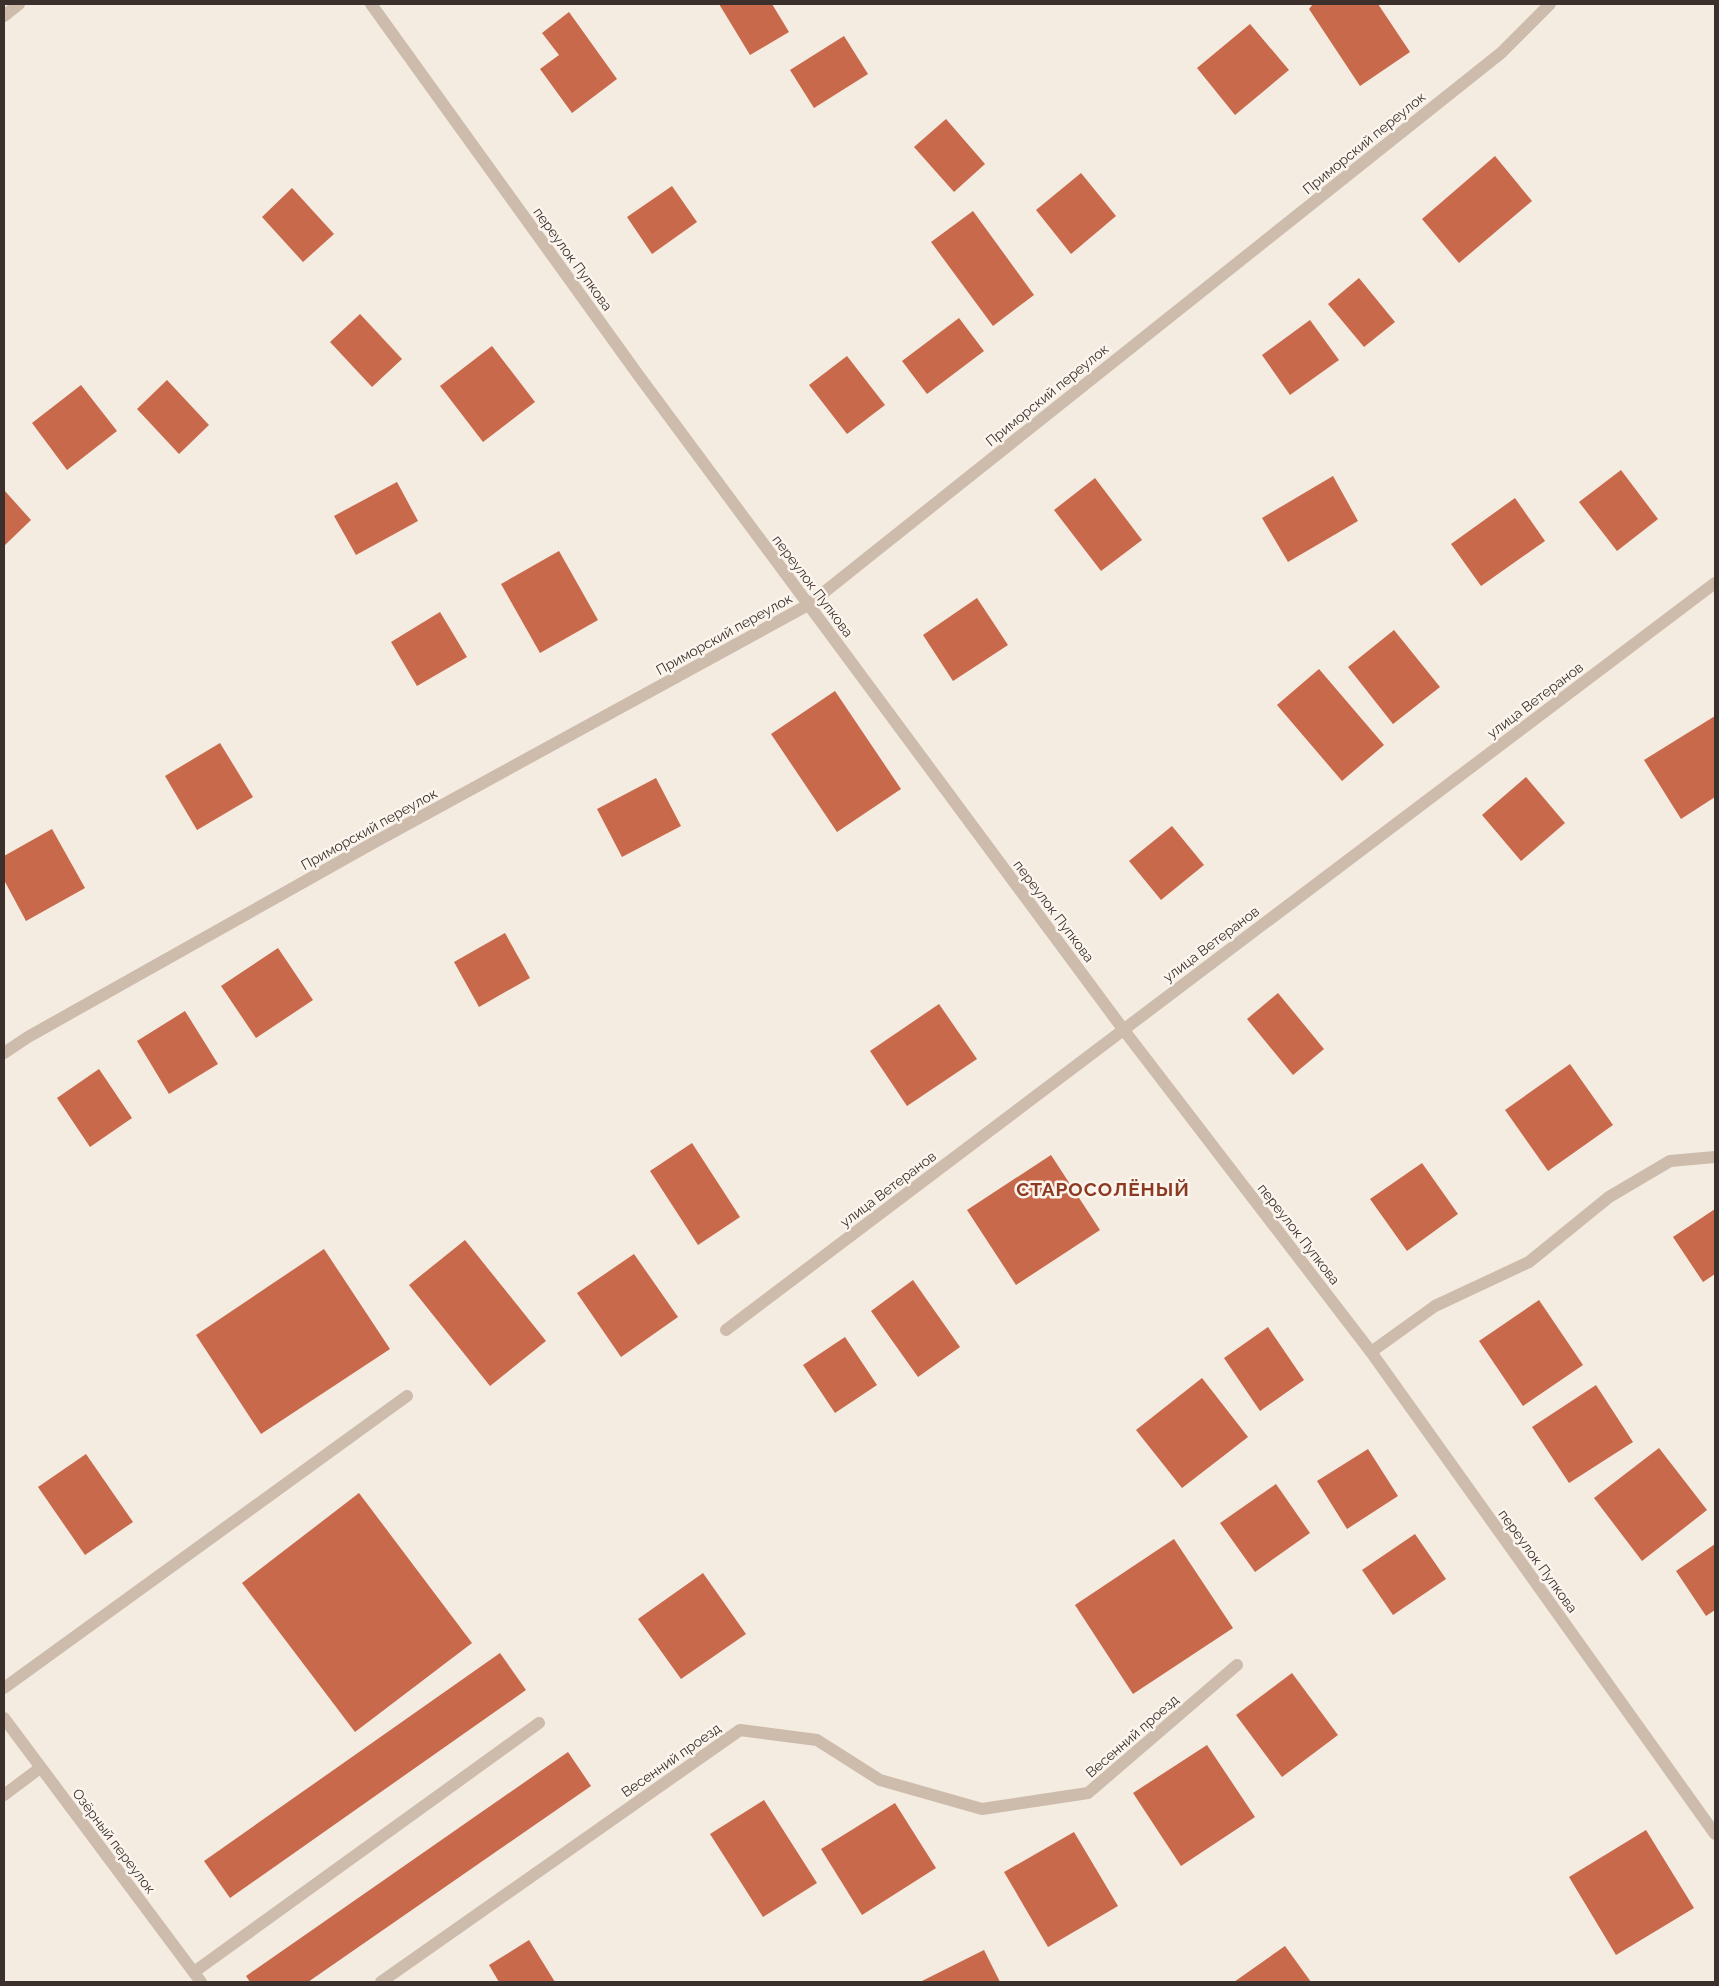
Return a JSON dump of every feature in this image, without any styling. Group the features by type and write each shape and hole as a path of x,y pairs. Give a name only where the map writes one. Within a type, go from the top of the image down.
{"street":[{"path":"4,16 19,4"},
{"name":"переулок Пупкова","path":"371,4 639,376 808,605 1123,1029 1371,1352 1715,1834"},
{"name":"Приморский переулок","path":"4,1053 28,1037 373,843 808,605 1501,53 1550,4"},
{"name":"улица Ветеранов","path":"726,1330 1715,583"},
{"path":"1371,1352 1435,1306 1530,1262 1609,1197 1670,1161 1715,1157"},
{"path":"4,1688 407,1396"},
{"name":"Весенний проезд","path":"381,1982 740,1730 817,1740 880,1780 982,1810 1088,1793 1237,1665"},
{"name":"Озёрный переулок","path":"4,1718 197,1977"},
{"path":"197,1977 539,1723"},
{"path":"4,1795 40,1768"}],"building":[{"path":"719,4 772,4 789,32 750,55"},
{"path":"1313,4 1378,4 1410,52 1360,86 1309,9"},
{"path":"569,12 617,79 572,113 540,69 559,55 542,33"},
{"path":"1250,24 1289,70 1235,115 1197,68"},
{"path":"844,36 868,74 814,108 790,70"},
{"path":"946,119 985,164 954,192 914,147"},
{"path":"1495,156 1532,201 1459,263 1422,219"},
{"path":"1081,173 1116,216 1071,254 1036,210"},
{"path":"672,186 697,222 652,254 627,217"},
{"path":"292,188 334,234 303,262 262,217"},
{"path":"973,211 1034,295 993,326 931,242"},
{"path":"1359,278 1395,322 1364,347 1328,304"},
{"path":"360,314 402,359 372,387 330,342"},
{"path":"959,318 984,351 927,394 902,361"},
{"path":"1310,320 1339,360 1290,395 1262,355"},
{"path":"492,346 535,402 483,442 440,386"},
{"path":"847,356 885,405 847,434 809,385"},
{"path":"167,380 209,425 179,454 137,409"},
{"path":"81,385 117,431 67,470 32,423"},
{"path":"1621,470 1658,519 1617,551 1579,502"},
{"path":"1333,476 1358,521 1288,562 1262,518"},
{"path":"1095,478 1142,540 1101,571 1054,510"},
{"path":"397,482 418,521 356,555 334,516"},
{"path":"4,490 31,520 4,546"},
{"path":"1515,498 1545,541 1481,586 1451,544"},
{"path":"559,551 598,620 540,653 501,584"},
{"path":"977,598 1008,645 953,681 923,635"},
{"path":"440,612 467,657 417,686 391,642"},
{"path":"1394,630 1440,687 1393,724 1348,667"},
{"path":"1319,669 1384,745 1342,781 1277,705"},
{"path":"835,691 901,789 837,832 771,734"},
{"path":"1715,716 1715,797 1681,819 1644,760"},
{"path":"220,743 253,797 197,830 165,776"},
{"path":"1526,777 1565,823 1521,861 1482,815"},
{"path":"656,778 681,826 622,857 597,809"},
{"path":"1172,826 1204,865 1161,900 1129,861"},
{"path":"52,829 85,888 26,921 4,880 4,856"},
{"path":"505,933 530,978 479,1007 454,962"},
{"path":"278,948 313,1000 256,1038 221,986"},
{"path":"1278,993 1324,1049 1293,1075 1247,1019"},
{"path":"939,1004 977,1059 907,1106 870,1051"},
{"path":"185,1011 218,1064 169,1094 137,1041"},
{"path":"1570,1064 1613,1125 1548,1171 1505,1110"},
{"path":"99,1069 132,1118 90,1147 57,1098"},
{"path":"692,1143 740,1217 698,1245 650,1171"},
{"path":"1051,1155 1100,1230 1016,1285 967,1210"},
{"path":"1422,1163 1458,1214 1407,1251 1370,1199"},
{"path":"1715,1209 1715,1274 1703,1282 1673,1237"},
{"path":"465,1240 546,1341 490,1386 409,1285"},
{"path":"324,1249 390,1349 261,1434 196,1335"},
{"path":"634,1254 678,1317 621,1357 577,1293"},
{"path":"913,1280 960,1347 918,1377 871,1311"},
{"path":"1539,1300 1583,1365 1523,1406 1479,1341"},
{"path":"1268,1327 1304,1380 1260,1411 1224,1358"},
{"path":"845,1337 877,1385 835,1413 803,1365"},
{"path":"1202,1378 1248,1437 1182,1488 1136,1430"},
{"path":"1596,1385 1633,1442 1569,1483 1532,1427"},
{"path":"1659,1448 1707,1510 1642,1561 1594,1498"},
{"path":"1368,1449 1398,1496 1347,1529 1317,1481"},
{"path":"86,1454 133,1522 85,1555 38,1487"},
{"path":"1276,1484 1310,1533 1255,1572 1220,1523"},
{"path":"359,1493 472,1643 355,1732 242,1583"},
{"path":"1415,1534 1446,1579 1393,1615 1362,1570"},
{"path":"1174,1539 1233,1628 1133,1694 1075,1605"},
{"path":"1715,1544 1715,1610 1706,1616 1676,1571"},
{"path":"703,1573 746,1634 681,1679 638,1619"},
{"path":"500,1653 526,1690 230,1898 204,1861"},
{"path":"1292,1673 1338,1735 1282,1777 1236,1715"},
{"path":"1207,1745 1255,1817 1181,1866 1133,1793"},
{"path":"568,1752 591,1786 308,1982 250,1982 246,1976"},
{"path":"764,1800 817,1883 763,1917 710,1834"},
{"path":"895,1803 936,1868 862,1915 821,1849"},
{"path":"1646,1830 1694,1908 1616,1955 1569,1877"},
{"path":"1074,1832 1118,1906 1048,1947 1004,1872"},
{"path":"529,1940 555,1982 499,1982 489,1965"},
{"path":"1285,1946 1311,1982 1234,1982"},
{"path":"984,1950 1000,1982 920,1982"}],"district":[{"name":"СТАРОCОЛЁНЫЙ","path":"1103,1189"}]}
